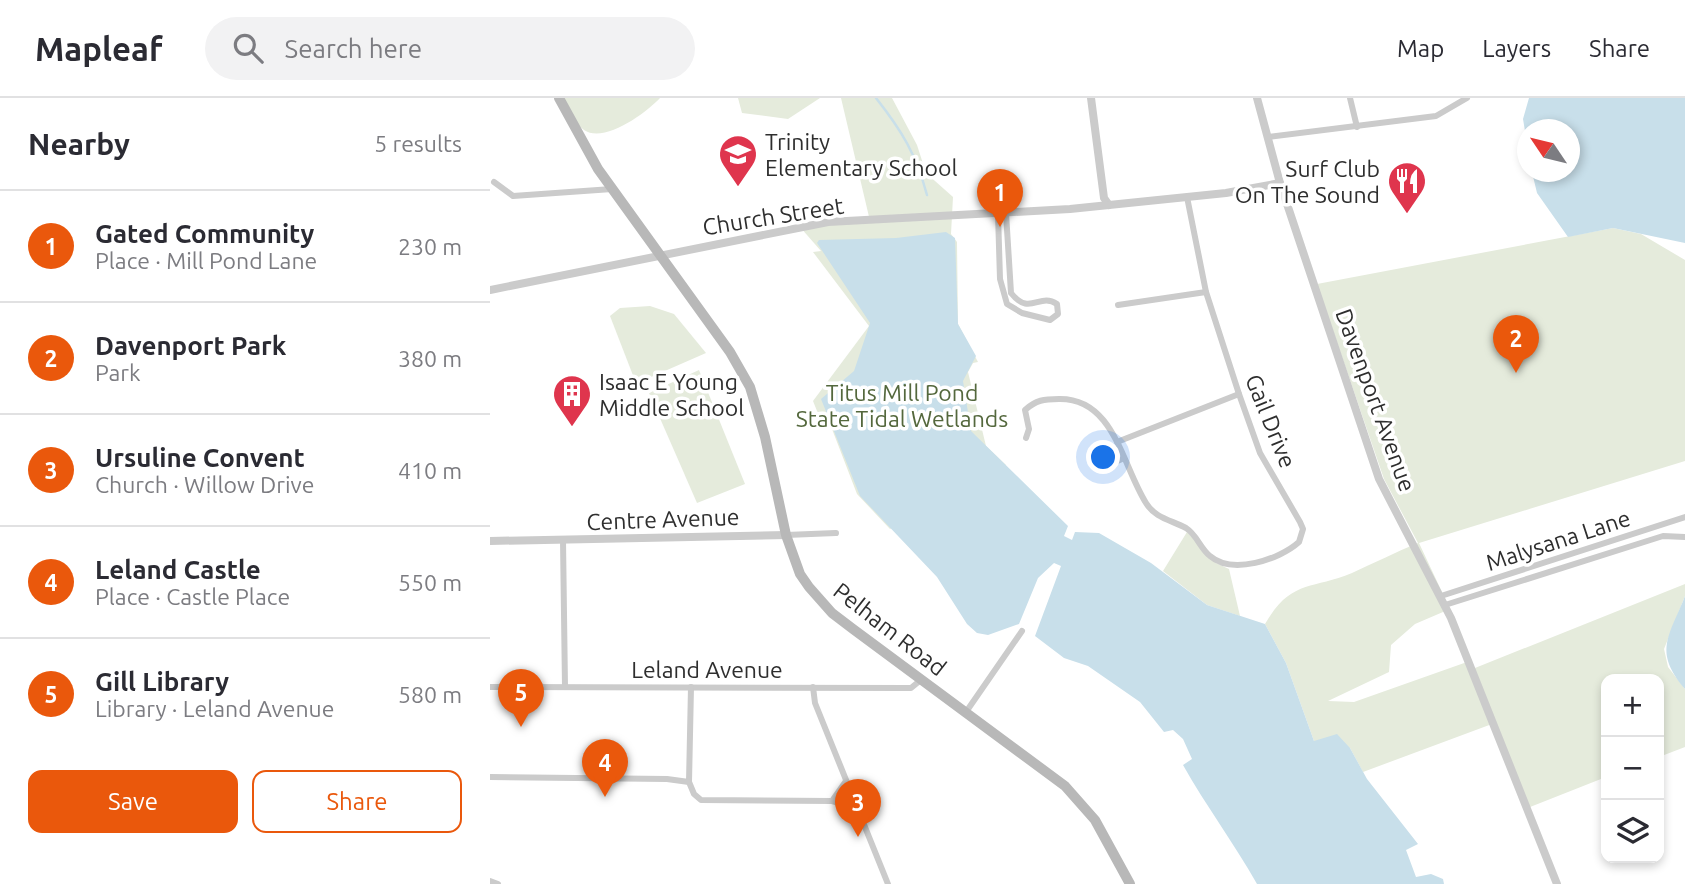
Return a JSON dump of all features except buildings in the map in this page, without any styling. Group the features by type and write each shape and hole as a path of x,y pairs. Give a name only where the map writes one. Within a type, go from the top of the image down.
{"main road":[{"name":"Pelham Road","path":"559,98 612,188 730,352 750,387 765,437 786,535 800,574 820,600 853,629 1040,764 1082,803 1130,884"}],"street":[{"path":"1091,98 1102,162 1103,190 1109,205 1280,183"},
{"name":"Davenport Avenue","path":"1257,98 1280,183 1379,479 1445,605 1558,884"},
{"path":"1350,98 1357,127"},
{"path":"1268,137 1436,117 1467,98"},
{"path":"494,182 513,196 612,188"},
{"name":"Gail Drive","path":"1026,438 1029,429 1025,410 1035,401 1074,398 1098,412 1117,442 1153,512 1185,528 1211,557 1221,563 1247,566 1294,547 1302,536 1300,522 1260,453 1239,394 1206,292 1187,197"},
{"name":"Church Street","path":"490,290 828,222 1002,214 1109,205"},
{"path":"1002,214 1011,293 1023,304 1033,306 1045,300 1057,304 1058,314 1050,320 1022,313 1007,304 1000,279 1002,214"},
{"path":"1118,305 1206,292"},
{"path":"1117,442 1239,394"},
{"path":"1100,469 1124,458"},
{"name":"Malysana Lane","path":"1441,596 1685,517"},
{"name":"Centre Avenue","path":"490,541 836,533"},
{"name":"Malysana Lane","path":"1445,605 1663,536 1685,537"},
{"path":"563,540 565,687"},
{"path":"966,712 1023,631"},
{"name":"Leland Avenue","path":"490,687 911,688 922,679"},
{"path":"691,687 689,782 694,794 711,803 832,801 858,810"},
{"path":"813,687 815,703 887,883"},
{"path":"490,777 667,779 689,782"},
{"path":"832,801 846,781"},
{"path":"490,881 498,884"}],"green space":[{"path":"564,98 660,98 624,125 602,133 592,133 578,124"},
{"path":"738,98 820,98 788,119 742,113"},
{"name":"Titus Mill Pond State Tidal Wetlands","path":"841,98 892,98 917,145 926,173 953,197 951,234 957,242 958,324 978,362 973,363 968,372 986,446 1006,465 890,529 857,494 827,416 819,416 813,401 869,326 813,252 821,251 800,227 870,221"},
{"path":"1613,228 1641,234 1685,260 1685,461 1419,543 1450,609 1415,624 1391,645 1389,672 1328,701 1354,702 1467,662 1470,670 1685,584 1685,596 1664,649 1668,667 1685,689 1685,747 1664,755 1664,674 1601,674 1601,779 1525,809 1492,724 1363,772 1350,748 1314,741 1286,663 1265,624 1284,599 1293,593 1352,573 1418,543 1384,479 1317,284"},
{"path":"650,306 674,314 706,353 642,381 634,378 610,316 620,308"},
{"path":"699,370 745,484 697,503 649,393"},
{"path":"1187,532 1216,563 1229,569 1240,616 1207,605 1163,571"}],"water":[{"path":"1529,98 1685,98 1685,243 1613,228 1568,237 1537,193 1534,182 1580,182 1580,119 1523,119"},
{"path":"946,232 955,238 958,324 976,356 963,381 971,431 1068,526 1064,536 1072,540 1075,532 1099,533 1151,563 1207,605 1265,624 1286,663 1314,741 1337,734 1350,748 1367,779 1418,844 1406,850 1416,877 1431,874 1443,879 1444,884 1257,884 1183,765 1192,759 1183,739 1173,730 1164,732 1140,702 1088,666 1064,658 1035,636 1061,566 1054,563 1038,578 1019,624 988,635 977,633 967,624 937,577 860,496 821,399 854,371 870,323 817,243 819,240 896,238"},
{"path":"1685,596 1685,689 1669,664 1667,644"}],"waterway":[{"path":"876,98 907,144 927,195"}],"place":[{"name":"Trinity Elementary School","path":"738,188"},
{"name":"Surf Club On The Sound","path":"1407,215"},
{"name":"Gated Community","path":"1000,227"},
{"name":"Davenport Park","path":"1516,373"},
{"name":"Isaac E Young Middle School","path":"572,428"},
{"name":"Gill Library","path":"521,727"},
{"name":"Leland Castle","path":"605,797"},
{"name":"Ursuline Convent","path":"858,837"}]}
